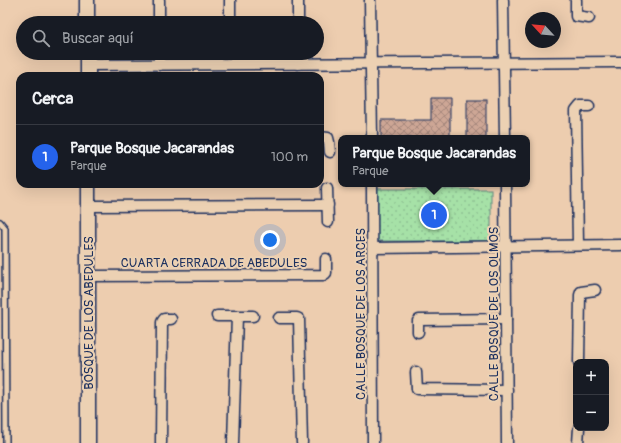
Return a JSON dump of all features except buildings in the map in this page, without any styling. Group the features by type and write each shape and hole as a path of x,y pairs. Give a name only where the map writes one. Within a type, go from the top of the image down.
{"street":[{"path":"87,0 87,16"},
{"path":"159,0 159,16"},
{"path":"230,0 230,16"},
{"path":"298,0 298,16"},
{"path":"370,0 372,135"},
{"path":"503,0 505,135"},
{"path":"576,0 576,16 589,18"},
{"path":"159,60 159,65"},
{"path":"88,65 621,62"},
{"path":"578,245 576,111 580,106 589,106"},
{"path":"324,138 328,138 330,152"},
{"name":"CALLE BOSQUE DE LOS ARCES","path":"372,187 374,443"},
{"name":"CALLE BOSQUE DE LOS OLMOS","path":"505,187 507,443"},
{"name":"BOSQUE DE LOS ABEDULES","path":"88,188 88,443"},
{"path":"327,188 328,222"},
{"path":"88,206 328,205"},
{"path":"373,248 621,245"},
{"name":"CUARTA CERRADA DE ABEDULES","path":"88,276 324,275 326,272 326,259"},
{"path":"579,359 580,295 583,290 595,290"},
{"path":"217,316 253,316"},
{"path":"233,443 237,316"},
{"path":"279,318 299,319 302,443"},
{"path":"161,443 162,322 164,319 171,319"},
{"path":"418,332 419,320 506,319"},
{"path":"416,372 417,389 506,390"},
{"path":"578,443 579,431"}],"lane":[{"path":"0,222 5,228 6,443"}],"green space":[{"path":"376,189 491,189 491,241 376,241"}],"place":[{"name":"Parque Bosque Jacarandas","path":"434,215"}]}
